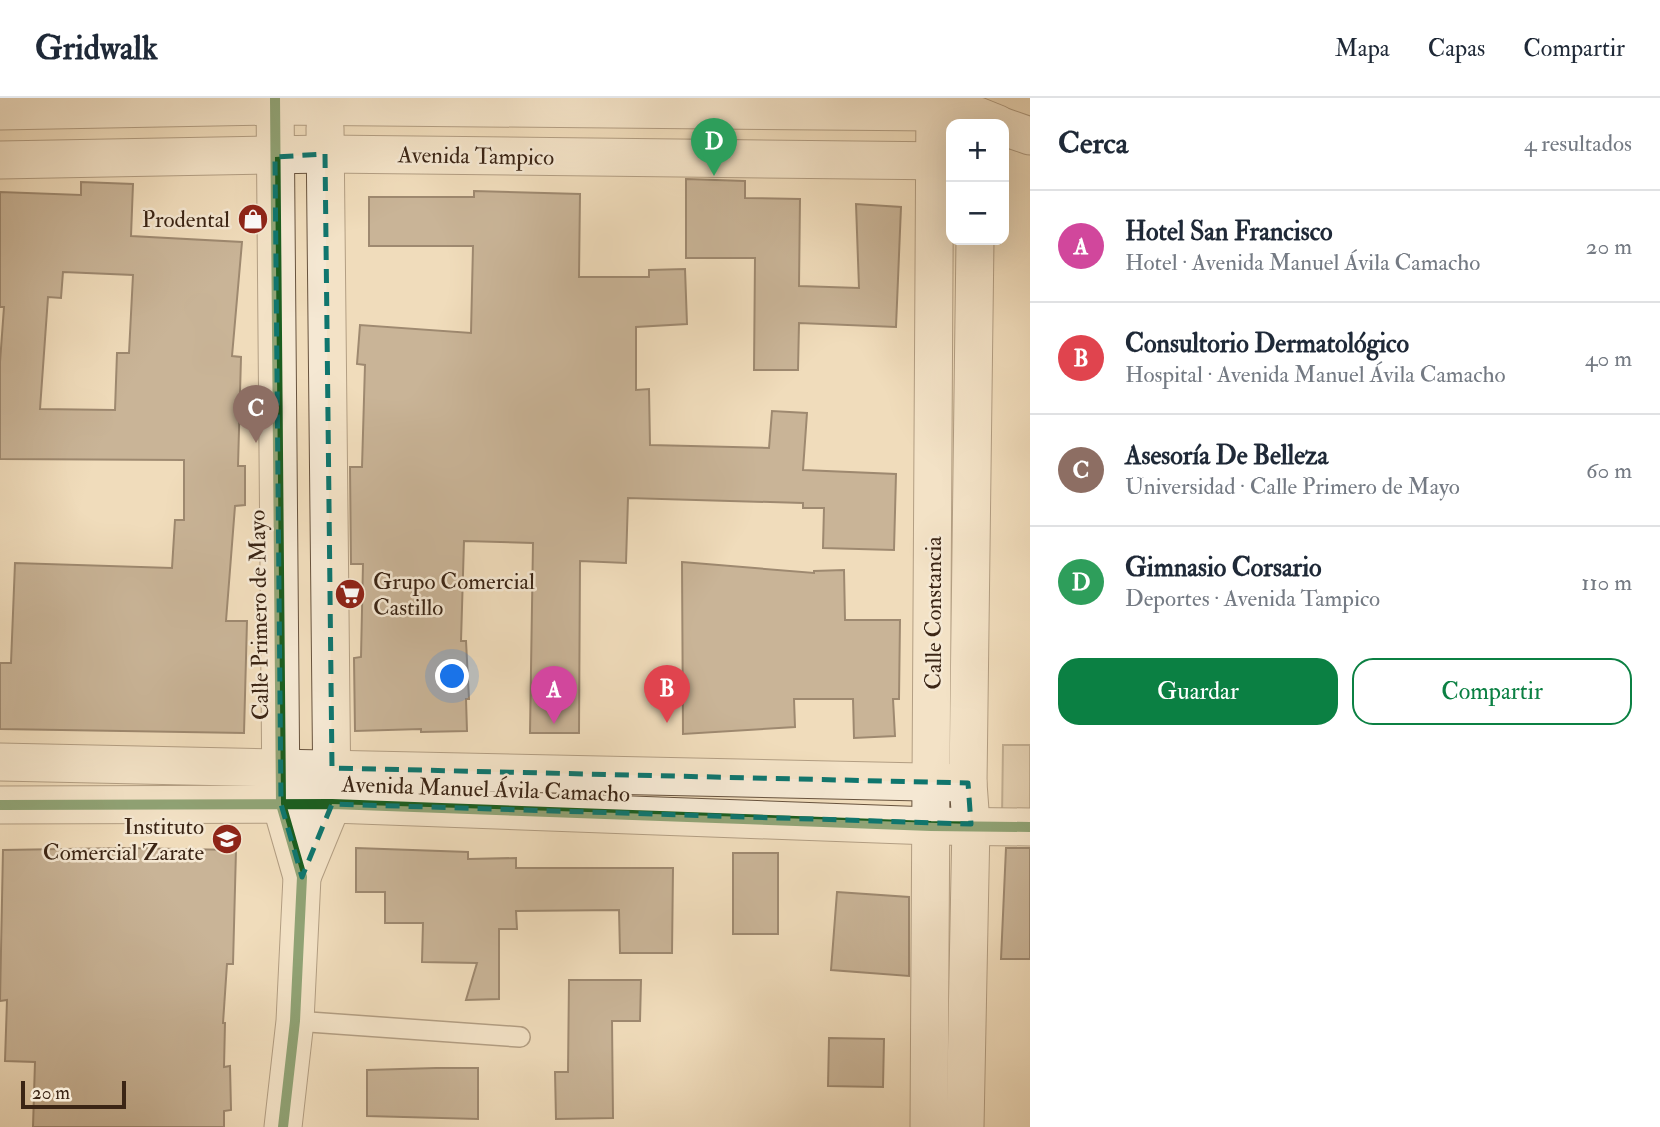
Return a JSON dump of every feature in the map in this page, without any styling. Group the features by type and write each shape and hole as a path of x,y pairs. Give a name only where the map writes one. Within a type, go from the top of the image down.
{"street":[{"path":"0,111 275,102 935,105 978,119"},
{"name":"Calle Primero de Mayo","path":"275,102 281,804 302,877 295,1021 284,1127"},
{"name":"Calle Primero de Mayo","path":"302,877 332,804 326,102"},
{"name":"Calle Constancia","path":"929,1127 931,826 943,162 935,105"},
{"name":"Avenida Tampico","path":"0,160 325,154 943,162"},
{"name":"Calle Constancia","path":"965,1127 971,824 968,783 975,245"},
{"name":"Avenida Manuel Ávila Camacho","path":"0,762 968,783"},
{"name":"Avenida Manuel Ávila Camacho","path":"0,805 332,804 931,826 971,824 1030,827"}],"lane":[{"path":"295,1021 520,1037"}],"highlighted area":[{"path":"325,154 332,768 968,783 971,824 332,804 302,877 281,804 275,157"}],"shaded area":[{"path":"1003,745 1030,745 1030,818 1002,818"}],"building":[{"path":"686,179 745,181 745,198 800,199 799,286 859,288 856,204 901,207 896,327 799,323 798,370 754,370 755,258 686,258"},
{"path":"81,182 133,184 131,236 242,242 232,356 241,357 238,466 245,466 245,505 235,506 226,621 247,621 244,733 0,729 0,663 11,663 15,563 172,568 175,520 184,520 184,460 0,459 0,362 4,307 0,307 0,192 81,195","holes":["63,272 133,275 129,353 117,353 115,410 40,409 48,297 61,298"]},
{"path":"474,191 580,194 579,277 649,277 649,270 685,269 687,324 636,327 636,390 649,389 650,445 769,448 772,411 807,413 803,470 896,474 894,550 823,548 824,508 803,508 803,503 628,498 626,563 580,561 579,733 530,733 533,543 464,541 461,641 466,641 469,699 466,699 467,731 355,731 354,658 361,657 363,564 351,564 350,467 362,467 365,365 357,364 360,325 471,333 473,246 369,246 369,197 474,197"},
{"path":"682,562 814,573 844,570 845,620 900,620 899,699 893,699 895,736 854,738 853,699 794,699 795,727 683,734"},
{"path":"356,848 468,852 468,859 516,858 516,868 673,868 672,953 620,953 619,910 516,911 517,929 499,929 499,999 466,1000 477,963 422,962 423,923 385,923 385,892 356,892"},
{"path":"1006,848 1030,848 1030,959 1001,959"},
{"path":"3,850 236,850 233,964 227,964 223,1023 224,1067 230,1066 231,1110 224,1111 224,1127 33,1127 35,1062 5,1061 7,1000 0,1001"},
{"path":"733,853 778,853 778,934 733,934"},
{"path":"837,892 909,897 909,976 831,970"},
{"path":"569,980 641,980 640,1021 612,1021 613,1118 556,1119 555,1072 568,1072"},
{"path":"829,1038 884,1039 883,1087 828,1086"},
{"path":"478,1068 478,1119 367,1116 367,1070"}],"cycle path":[{"path":"275,98 281,804 302,877 295,1021 283,1127"},
{"path":"0,805 332,804 931,826 1030,827"}],"place":[{"name":"Gimnasio Corsario","path":"714,176"},
{"name":"Prodental","path":"253,219"},
{"name":"Asesoría De Belleza","path":"256,443"},
{"name":"Grupo Comercial Castillo","path":"350,594"},
{"name":"Consultorio Dermatológico","path":"667,723"},
{"name":"Hotel San Francisco","path":"554,724"},
{"name":"Instituto Comercial Zarate","path":"227,839"}]}
